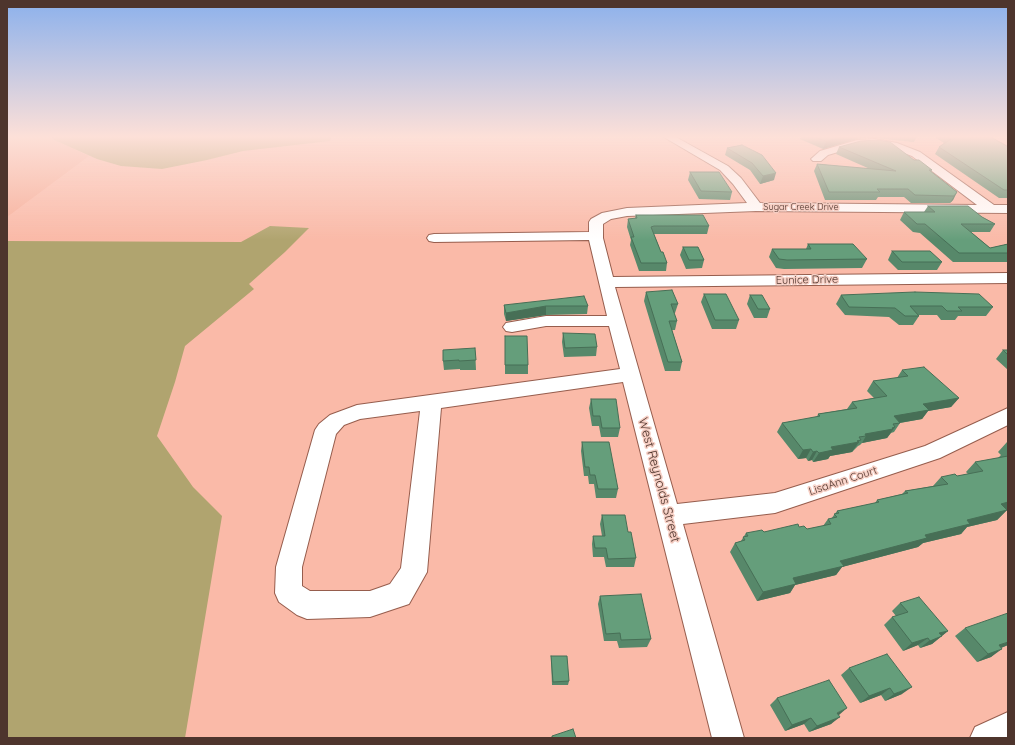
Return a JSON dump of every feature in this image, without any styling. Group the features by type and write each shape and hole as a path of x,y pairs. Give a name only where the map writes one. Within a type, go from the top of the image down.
{"street":[{"path":"727,171 737,181 756,207"},
{"path":"939,171 991,209"},
{"name":"Sugar Creek Drive","path":"597,235 606,216 627,212 756,207 1008,209"},
{"path":"434,238 597,235"},
{"path":"559,246 597,235"},
{"name":"West Reynolds Street","path":"597,235 606,282 616,321 728,738"},
{"name":"Eunice Drive","path":"606,282 1008,278"},
{"path":"512,327 546,321 616,321"},
{"path":"431,402 414,572 399,595 370,604 307,606 289,594 289,567 326,430 337,420 357,412 631,374"},
{"name":"LisaAnn Court","path":"668,515 775,503 932,452 1008,416"},
{"path":"986,738 1008,728"}],"shaded area":[{"path":"7,171 69,171 7,217"},
{"path":"270,226 309,228 249,284 254,289 185,346 157,436 193,487 222,516 185,738 7,738 7,241 241,242"}],"building":[{"path":"759,171 774,171 776,173 763,176"},
{"path":"820,171 893,171 930,171 957,192 954,196 915,195 908,189 877,189 880,192 829,192"},
{"path":"975,171 1008,171 1008,190 1004,190"},
{"path":"690,172 719,172 732,192 701,191"},
{"path":"928,206 968,206 982,217 995,224 961,224 990,248 1008,244 1008,253 959,253 925,224 917,224 904,212 935,212"},
{"path":"636,215 703,215 709,226 651,227 667,263 641,263 631,237 634,237 628,219 637,218"},
{"path":"808,244 853,244 867,259 787,260 779,259 772,249 811,249"},
{"path":"683,247 698,247 704,260 689,260"},
{"path":"892,251 930,251 942,262 902,262"},
{"path":"672,290 678,304 671,304 677,321 669,321 682,362 668,362 646,292"},
{"path":"915,292 979,294 993,307 958,307 962,311 947,311 942,306 910,306 919,316 905,316 895,308 849,307 841,295"},
{"path":"704,294 726,294 739,320 715,320"},
{"path":"750,295 762,295 770,309 758,309"},
{"path":"584,296 588,306 546,306 506,313 504,305"},
{"path":"563,333 595,334 597,347 565,348"},
{"path":"505,336 527,336 528,365 505,365"},
{"path":"475,348 476,360 443,361 443,350"},
{"path":"1003,350 1008,350 1008,355"},
{"path":"924,367 959,398 923,404 929,410 894,416 900,423 893,424 895,427 892,428 893,429 865,434 866,436 859,437 861,440 857,441 859,442 831,447 833,450 819,453 817,451 813,452 811,449 803,450 782,423 820,416 818,414 857,408 852,402 887,396 873,381 908,376 902,370"},
{"path":"591,399 616,399 620,428 602,428 600,416 593,416"},
{"path":"582,442 609,442 618,489 598,489 595,475 590,475 589,467 585,467"},
{"path":"1008,456 1008,502 1001,504 1007,510 967,520 970,524 925,535 927,538 840,561 844,566 793,578 796,584 763,592 735,543 745,540 743,537 748,536 746,533 762,530 764,532 798,524 799,527 804,526 807,529 831,524 828,519 837,517 834,514 839,513 837,511 879,502 877,500 908,493 905,491 948,484 941,477 955,474 957,476 983,471 975,462"},
{"path":"602,515 625,515 628,532 631,532 636,558 608,559 606,548 595,548 593,536 605,536"},
{"path":"641,594 651,639 621,640 620,633 606,634 600,596"},
{"path":"919,597 948,631 939,633 942,636 930,641 928,638 912,643 892,617 908,612 900,603"},
{"path":"1008,613 1008,642 999,645 1002,649 988,654 965,628"},
{"path":"887,654 912,687 894,694 890,688 869,696 849,668"},
{"path":"551,656 567,656 569,681 553,682"},
{"path":"829,680 847,708 837,713 840,717 817,726 811,718 792,725 777,698"},
{"path":"573,729 576,738 552,738 552,736"}]}
